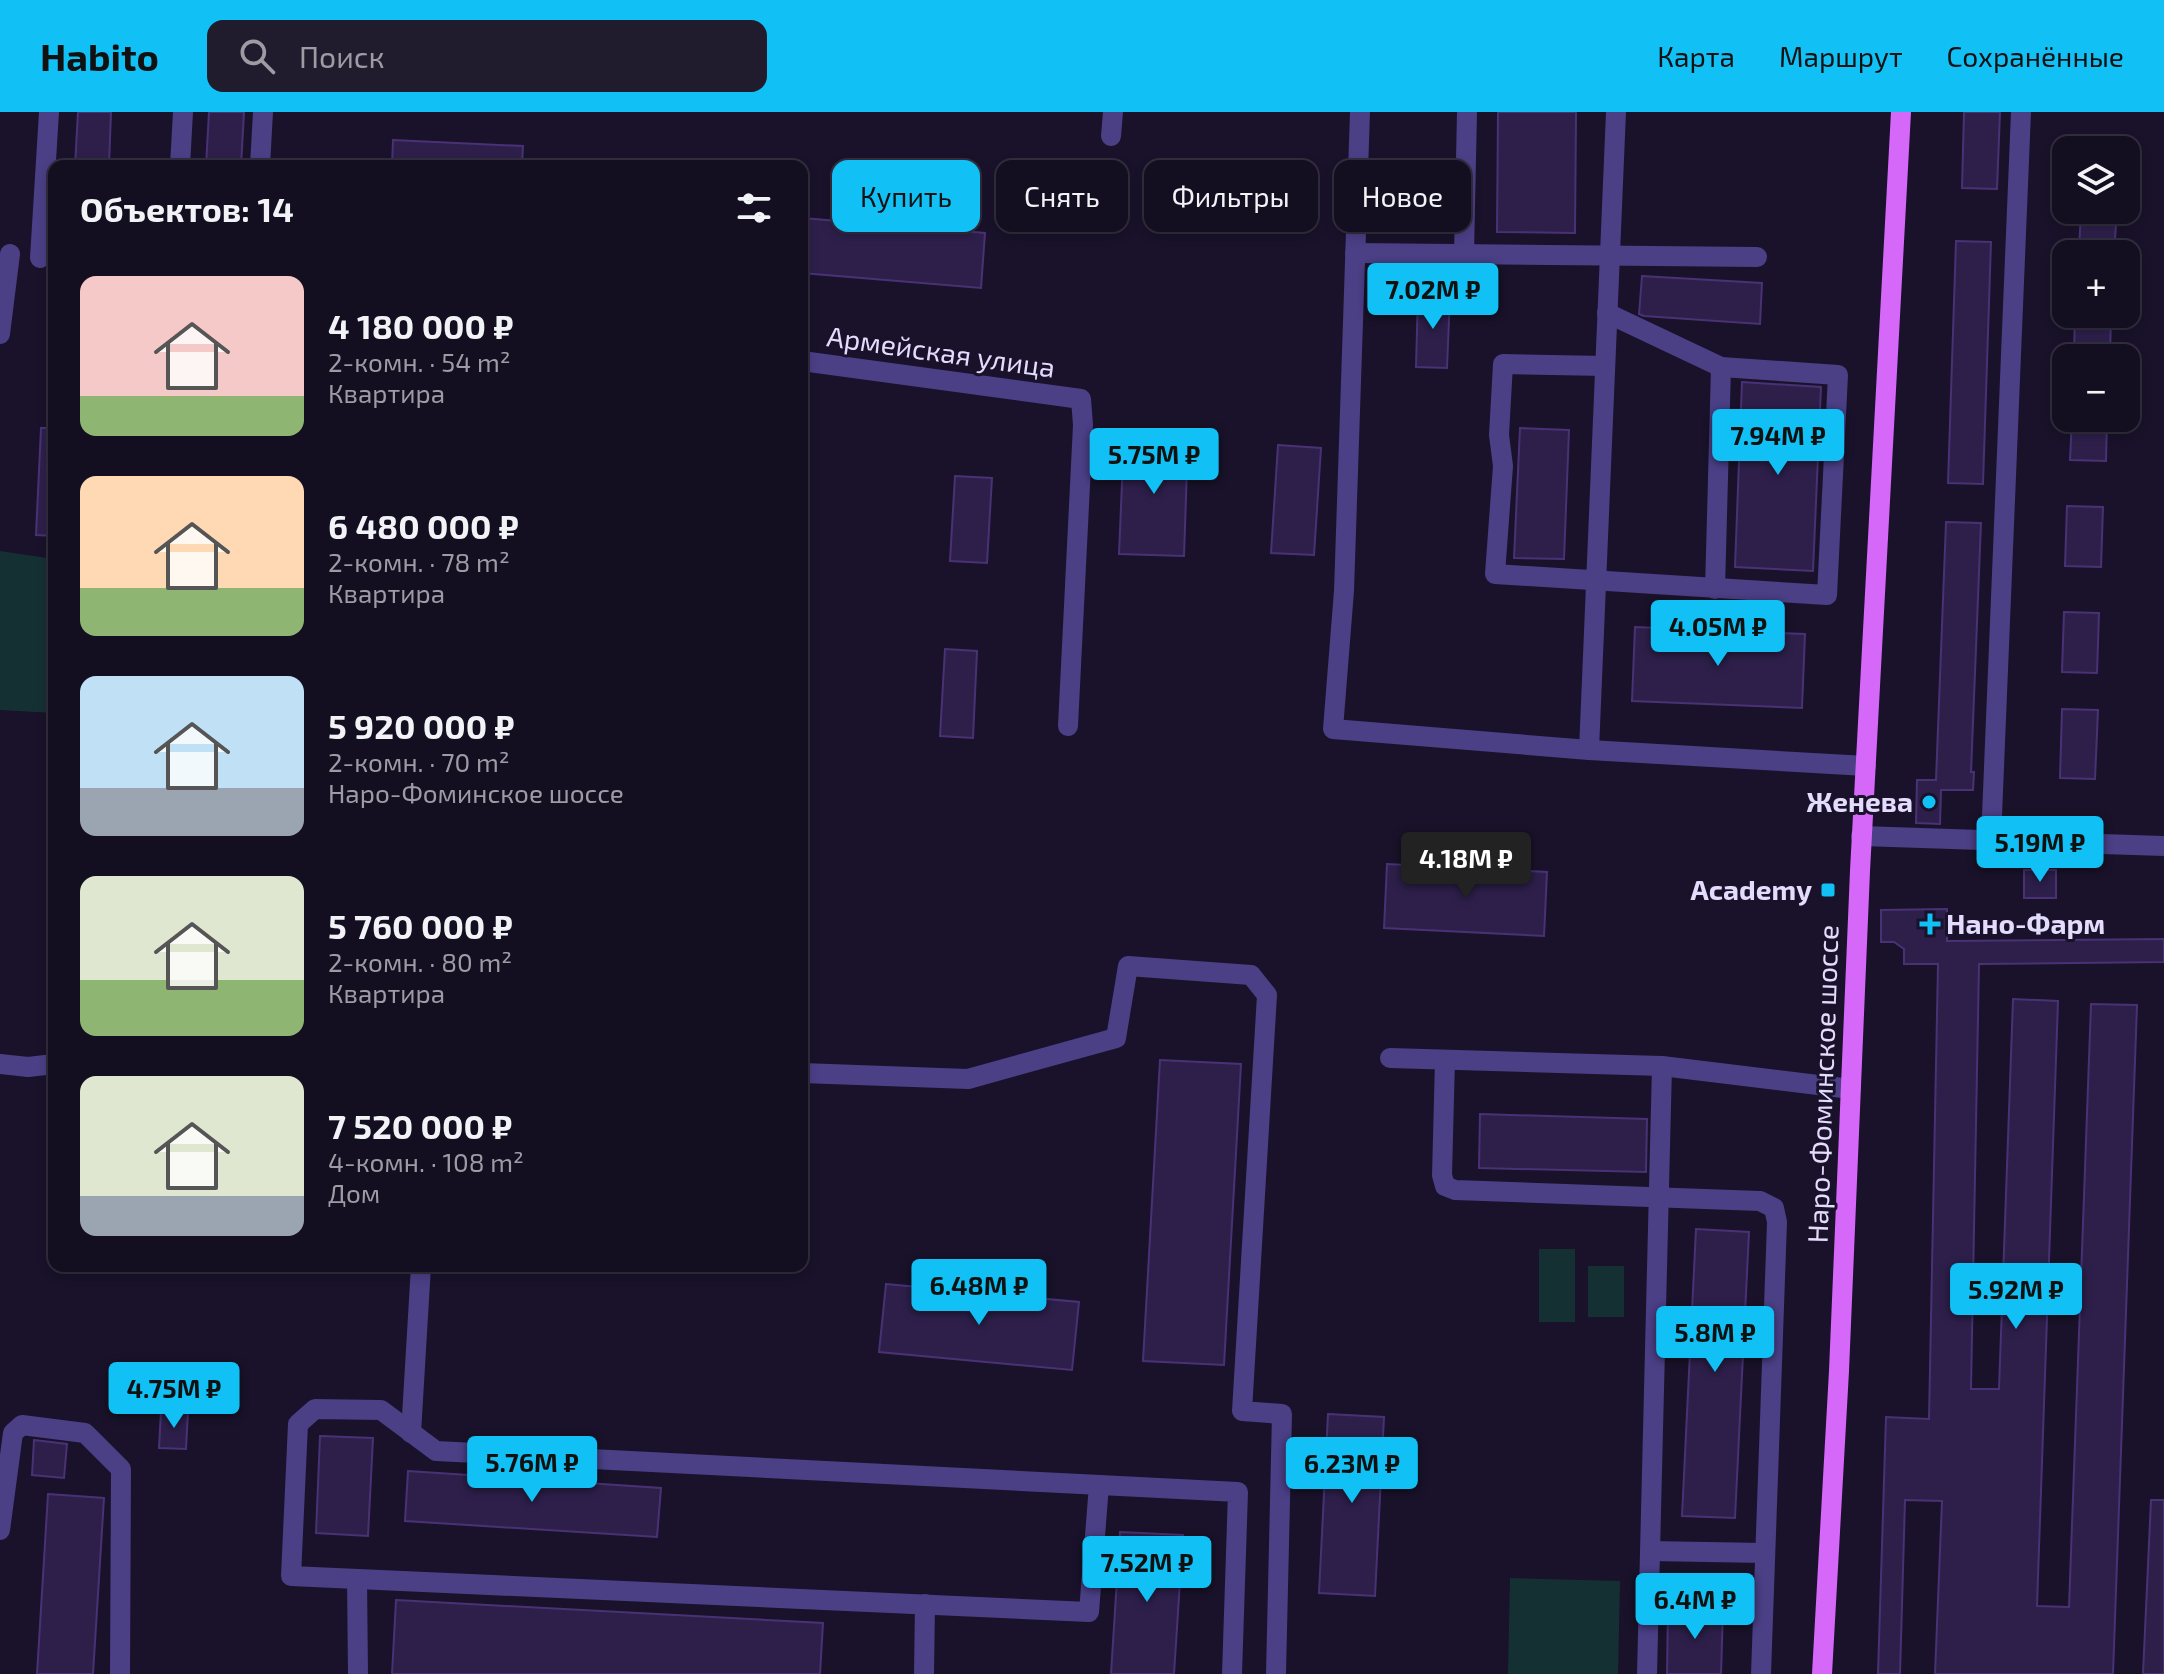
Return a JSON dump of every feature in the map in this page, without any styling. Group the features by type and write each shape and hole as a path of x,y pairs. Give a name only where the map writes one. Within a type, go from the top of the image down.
{"main road":[{"name":"Наро-Фоминское шоссе","path":"1822,1674 1861,836 1901,112"}],"street":[{"path":"48,160 49,112"},
{"path":"180,160 183,112"},
{"path":"260,160 263,112"},
{"path":"1111,136 1113,112"},
{"path":"1360,112 1344,591 1333,729 1589,750 1866,766"},
{"path":"1464,254 1467,112"},
{"path":"1589,750 1616,112"},
{"path":"1991,840 2021,112"},
{"path":"0,334 5,253 47,259 48,186"},
{"path":"1355,253 1757,257"},
{"path":"1605,366 1503,364 1499,435 1503,466 1495,574 1827,595 1838,375 1721,367 1607,313"},
{"name":"Армейская улица","path":"808,362 1081,399 1083,425 1068,726"},
{"path":"1715,589 1721,367"},
{"path":"1861,836 2164,846"},
{"path":"808,1073 968,1079 1116,1038 1128,966 1251,975 1267,995 1242,1411 1282,1414 1276,1674"},
{"path":"1390,1058 1662,1066 1851,1089"},
{"path":"1445,1060 1442,1175 1445,1186 1455,1190 1760,1201 1774,1208 1777,1222 1761,1674"},
{"path":"0,1064 28,1067 48,1065"},
{"path":"1647,1674 1662,1066"},
{"path":"411,1433 421,1272"},
{"path":"1099,1485 1089,1612 291,1576 298,1424 315,1409 381,1410 436,1451 1238,1492 1232,1674"},
{"path":"0,1530 13,1433 22,1425 85,1433 121,1469 120,1674"},
{"path":"1650,1551 1765,1553"},
{"path":"357,1579 358,1674"},
{"path":"924,1674 925,1604"}],"green space":[{"path":"0,551 48,558 48,713 0,710"},
{"path":"1539,1249 1575,1249 1575,1322 1539,1322"},
{"path":"1588,1266 1624,1266 1624,1317 1588,1317"},
{"path":"1510,1578 1620,1581 1618,1674 1508,1674"}],"building":[{"path":"78,112 111,112 109,160 75,160"},
{"path":"209,112 244,112 241,160 206,160"},
{"path":"1498,112 1576,112 1575,233 1497,232"},
{"path":"1964,112 2000,112 1997,189 1962,188"},
{"path":"393,140 523,146 522,160 392,160"},
{"path":"808,218 832,220 832,232 985,233 981,288 808,274"},
{"path":"2080,224 2116,224 2115,240 2080,240"},
{"path":"1956,241 1991,242 1983,484 1948,483"},
{"path":"1642,276 1762,283 1760,324 1639,314"},
{"path":"1418,294 1450,295 1447,368 1416,367"},
{"path":"2075,328 2111,328 2110,344 2074,344"},
{"path":"1742,382 1821,387 1813,571 1735,567"},
{"path":"41,428 48,428 48,536 36,535"},
{"path":"1520,428 1569,430 1564,559 1514,558"},
{"path":"2071,432 2107,432 2106,461 2070,460"},
{"path":"1124,436 1188,438 1184,556 1119,554"},
{"path":"1278,445 1321,448 1314,555 1271,553"},
{"path":"955,476 992,478 987,563 950,561"},
{"path":"2067,506 2103,507 2101,567 2065,566"},
{"path":"1946,522 1981,523 1971,772 1974,772 1973,790 1941,790 1940,824 1916,823 1917,780 1936,780"},
{"path":"2064,612 2099,613 2097,673 2062,672"},
{"path":"1635,627 1805,634 1802,708 1632,701"},
{"path":"945,649 977,651 973,738 940,736"},
{"path":"2062,709 2098,710 2095,779 2060,778"},
{"path":"1387,864 1547,872 1544,936 1384,928"},
{"path":"2024,870 2056,870 2056,898 2024,898"},
{"path":"1947,909 1947,941 2164,939 2164,962 1979,964 1971,1389 1999,1389 2013,999 2058,1001 2037,1606 2069,1607 2091,1004 2137,1005 2113,1674 1935,1674 1942,1501 1905,1500 1900,1674 1878,1674 1886,1417 1929,1419 1938,964 1904,964 1904,949 1894,942 1881,942 1881,910"},
{"path":"1160,1060 1241,1064 1224,1365 1143,1361"},
{"path":"1480,1114 1647,1119 1646,1172 1479,1168"},
{"path":"1696,1229 1749,1232 1735,1518 1682,1516"},
{"path":"886,1284 1079,1302 1072,1370 879,1352"},
{"path":"161,1410 188,1411 186,1449 159,1448"},
{"path":"1328,1414 1384,1417 1375,1596 1319,1593"},
{"path":"320,1436 373,1438 368,1536 316,1533"},
{"path":"34,1440 67,1444 64,1478 32,1475"},
{"path":"408,1471 661,1488 657,1537 405,1521"},
{"path":"48,1494 104,1498 93,1674 37,1674"},
{"path":"2151,1500 2164,1500 2164,1674 2143,1674"},
{"path":"1120,1532 1183,1535 1174,1674 1111,1674"},
{"path":"396,1600 823,1623 820,1674 392,1674"},
{"path":"1668,1608 1723,1609 1721,1674 1667,1674"}],"place":[{"name":"Женева","path":"1929,802"},
{"name":"Academy","path":"1828,890"},
{"name":"Нано-Фарм","path":"1930,924"}]}
